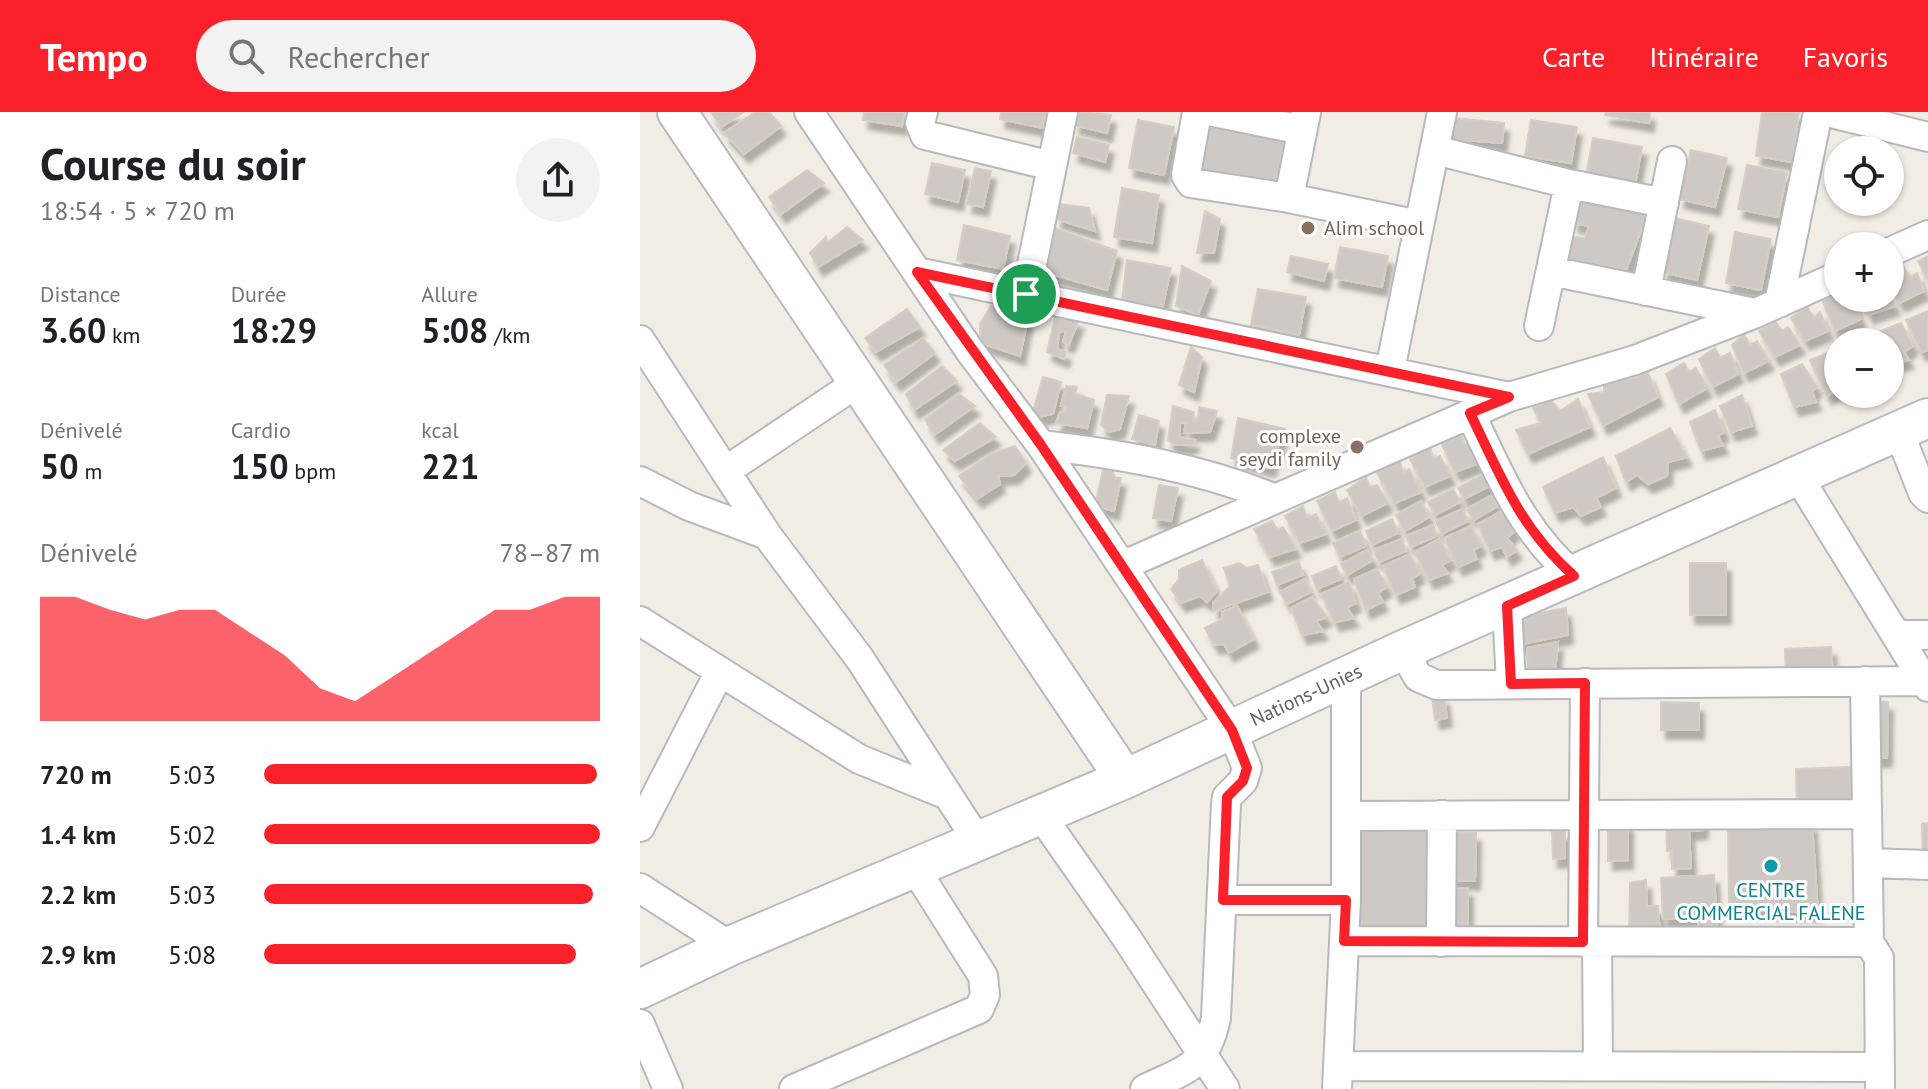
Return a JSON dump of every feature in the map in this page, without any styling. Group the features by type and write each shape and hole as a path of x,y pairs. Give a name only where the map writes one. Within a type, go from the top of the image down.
{"main road":[{"path":"677,112 1125,779"},
{"name":"Nations-Unies","path":"640,989 730,946 1125,779 1403,650 1914,425"}],"street":[{"path":"809,112 917,272 1124,565 1232,730 1247,768 1243,781 1227,797 1216,1018 1204,1055 1186,1069 1145,1089"},
{"path":"923,112 920,123 925,135 1052,166"},
{"path":"1026,294 1063,112"},
{"path":"1197,112 1187,180 1419,225"},
{"path":"1214,112 1304,121 1289,198"},
{"path":"1390,370 1442,112"},
{"path":"1768,308 1818,112"},
{"path":"1827,112 1928,137"},
{"path":"1435,150 1569,184 1664,203"},
{"path":"1646,291 1672,161"},
{"path":"1539,326 1569,184"},
{"path":"1904,246 1928,235"},
{"path":"1551,271 1646,291 1768,308"},
{"path":"917,272 1509,397"},
{"path":"1124,565 1509,397 1635,360 1768,308 1824,282"},
{"path":"640,340 767,535 860,659 977,840"},
{"path":"727,470 857,383"},
{"path":"1470,413 1522,519 1547,552 1574,576"},
{"path":"1914,425 1923,493 1928,498"},
{"path":"1041,445 1090,451 1225,478 1273,498"},
{"path":"1799,478 1899,635 1926,684"},
{"path":"640,481 689,506 767,535"},
{"path":"1507,606 1511,684"},
{"path":"640,621 859,759 945,794"},
{"path":"1899,635 1928,635"},
{"path":"1403,650 1418,677 1437,685 1865,681 1926,684"},
{"path":"640,827 719,673"},
{"path":"1346,676 1346,900 1338,1078 1567,1078 1598,1066 1648,1078 1880,1078 1879,958 1869,942 1865,681"},
{"path":"1585,683 1584,814 1598,1066"},
{"path":"1040,814 1225,1089"},
{"path":"1346,816 1867,814"},
{"path":"1441,942 1442,815"},
{"path":"1869,863 1928,865"},
{"path":"794,1089 979,1009 985,995 983,976 914,867"},
{"path":"640,888 730,946"},
{"path":"1223,900 1346,900"},
{"path":"1344,941 1869,942"},
{"path":"640,1024 668,1089"}],"building":[{"path":"711,112 744,112 721,127"},
{"path":"755,112 769,112 781,126 744,154 724,133"},
{"path":"864,112 905,112 902,126 863,120"},
{"path":"1001,112 1046,112 1043,128 1000,119"},
{"path":"1077,112 1111,115 1107,133 1074,125"},
{"path":"1606,112 1650,112 1649,123 1605,115"},
{"path":"1762,112 1799,112 1792,162 1756,156"},
{"path":"1453,118 1504,123 1502,143 1451,139"},
{"path":"1138,120 1174,127 1164,175 1129,168"},
{"path":"1531,120 1577,127 1571,163 1525,156"},
{"path":"1206,126 1285,137 1277,192 1198,181"},
{"path":"1077,137 1109,145 1105,162 1073,153"},
{"path":"1593,138 1642,147 1635,185 1586,176"},
{"path":"1691,150 1727,158 1715,207 1679,199"},
{"path":"932,163 965,170 958,202 925,194"},
{"path":"1747,165 1787,173 1778,217 1738,209"},
{"path":"975,168 991,171 983,207 967,204"},
{"path":"807,170 824,183 781,214 769,197"},
{"path":"1122,188 1159,195 1152,243 1114,237"},
{"path":"1576,198 1647,215 1626,270 1565,258 1569,236 1585,238 1589,226 1573,223"},
{"path":"1059,204 1089,208 1095,231 1056,219"},
{"path":"1205,211 1220,219 1214,253 1197,253"},
{"path":"1674,218 1709,226 1697,280 1662,272"},
{"path":"964,225 1010,236 1003,269 957,260"},
{"path":"847,227 863,240 818,267 810,253 826,237 827,243"},
{"path":"1054,228 1117,251 1107,290 1044,272"},
{"path":"1735,232 1771,239 1761,290 1726,283"},
{"path":"1340,247 1388,256 1382,287 1334,278"},
{"path":"1291,256 1328,264 1324,281 1287,272"},
{"path":"1928,256 1928,280 1918,261"},
{"path":"1127,260 1171,268 1162,309 1122,300"},
{"path":"1182,266 1211,281 1198,315 1176,306"},
{"path":"1904,267 1909,278 1917,273 1924,291 1904,301"},
{"path":"1258,289 1306,297 1299,335 1251,325"},
{"path":"991,306 1028,318 1020,356 980,343 980,324"},
{"path":"1807,306 1814,319 1820,312 1827,328 1824,333 1805,341 1791,318"},
{"path":"907,309 920,327 876,352 865,338"},
{"path":"1928,311 1928,350 1921,352 1906,320"},
{"path":"1827,312 1858,312 1861,319 1842,328 1834,328"},
{"path":"1056,314 1079,320 1069,344 1063,342 1066,332 1059,332 1057,349 1066,352 1064,359 1047,352"},
{"path":"1776,322 1782,331 1788,327 1800,345 1775,357 1759,331"},
{"path":"1904,329 1913,346 1904,352"},
{"path":"1744,334 1750,345 1757,341 1769,361 1744,373 1732,345"},
{"path":"923,338 935,353 896,382 884,365"},
{"path":"1191,347 1202,357 1194,392 1179,385"},
{"path":"1715,348 1720,358 1730,353 1738,374 1713,387 1699,359"},
{"path":"1824,354 1824,390 1810,360"},
{"path":"1684,363 1689,372 1696,368 1707,388 1679,404 1666,374"},
{"path":"1802,364 1817,387 1812,391 1816,402 1794,407 1781,374"},
{"path":"942,366 957,381 914,410 906,394"},
{"path":"1648,373 1658,397 1603,426 1588,394 1604,392 1604,381 1617,377 1631,379"},
{"path":"1043,377 1061,382 1053,414 1038,417 1033,411"},
{"path":"1066,386 1077,387 1075,394 1094,400 1087,428 1056,423 1060,412 1066,412 1067,406 1061,406"},
{"path":"959,394 975,406 934,435 925,419"},
{"path":"1107,395 1129,396 1120,429 1109,432 1101,425"},
{"path":"1742,395 1752,426 1731,432 1720,406"},
{"path":"1578,399 1590,427 1528,454 1516,430 1541,423 1533,408 1551,400 1560,411"},
{"path":"1173,406 1194,412 1193,422 1198,420 1199,407 1217,411 1210,432 1184,433 1186,423 1180,423 1179,437 1195,440 1191,445 1175,445 1168,440"},
{"path":"1715,410 1724,432 1718,436 1723,445 1701,451 1690,422"},
{"path":"1139,415 1159,421 1155,445 1132,439"},
{"path":"1238,418 1285,429 1270,468 1231,458"},
{"path":"980,423 996,437 955,461 943,450"},
{"path":"1670,428 1687,457 1668,462 1667,476 1648,484 1637,475 1626,482 1616,456"},
{"path":"1461,434 1465,445 1470,442 1484,461 1455,472 1442,445"},
{"path":"1015,446 1026,463 1014,475 998,476 1000,484 977,499 959,476 991,454"},
{"path":"1430,447 1433,459 1440,456 1450,476 1425,487 1410,459"},
{"path":"1603,457 1616,488 1596,498 1601,507 1581,516 1573,507 1555,513 1543,487"},
{"path":"1400,461 1403,474 1409,469 1421,492 1395,503 1377,473"},
{"path":"1103,470 1113,472 1115,478 1121,478 1114,511 1095,506"},
{"path":"1484,474 1490,486 1464,499 1458,488"},
{"path":"1366,477 1370,488 1377,485 1388,503 1362,516 1347,490"},
{"path":"1159,485 1178,488 1171,521 1153,518"},
{"path":"1453,489 1460,502 1435,515 1428,502"},
{"path":"1335,492 1339,503 1347,498 1356,520 1332,531 1317,501"},
{"path":"1492,495 1498,506 1474,520 1467,509"},
{"path":"1421,501 1429,517 1405,531 1396,515"},
{"path":"1303,506 1307,518 1316,514 1326,534 1300,543 1285,516"},
{"path":"1462,509 1468,521 1442,534 1436,521"},
{"path":"1502,511 1515,530 1507,538 1517,550 1507,557 1502,547 1490,551 1478,524"},
{"path":"1392,519 1398,533 1372,545 1366,531"},
{"path":"1272,521 1278,530 1283,527 1296,549 1270,557 1254,529"},
{"path":"1433,525 1437,536 1411,547 1406,536"},
{"path":"1471,526 1481,546 1473,550 1477,559 1458,567 1445,538"},
{"path":"1360,531 1366,546 1340,557 1333,543"},
{"path":"1401,539 1406,551 1379,562 1374,550"},
{"path":"1439,539 1451,560 1442,565 1448,573 1429,580 1415,552"},
{"path":"1367,550 1373,560 1347,575 1341,564"},
{"path":"1410,554 1420,574 1412,578 1415,587 1396,595 1383,566"},
{"path":"1202,560 1217,591 1207,602 1200,596 1181,603 1171,589 1179,579 1179,570"},
{"path":"1299,562 1303,575 1277,585 1272,572"},
{"path":"1239,563 1247,568 1258,565 1268,592 1214,611 1213,603 1230,586 1224,568"},
{"path":"1690,563 1726,563 1726,615 1690,615"},
{"path":"1336,566 1341,579 1317,589 1312,576"},
{"path":"1377,569 1387,587 1378,593 1383,602 1366,610 1354,579"},
{"path":"1305,579 1311,592 1287,604 1280,592"},
{"path":"1349,582 1356,603 1347,608 1354,618 1335,622 1321,594"},
{"path":"1312,597 1327,617 1316,621 1323,631 1302,635 1291,608"},
{"path":"1237,606 1254,639 1229,653 1224,644 1214,645 1205,628 1223,619 1222,612"},
{"path":"1566,608 1568,635 1516,645 1519,617"},
{"path":"1558,642 1555,672 1528,673 1527,648"},
{"path":"1831,647 1833,675 1786,678 1785,649"},
{"path":"1444,696 1447,718 1435,720 1432,697"},
{"path":"1876,701 1888,702 1887,758 1874,758"},
{"path":"1661,702 1699,703 1699,730 1661,730"},
{"path":"1850,767 1851,806 1797,808 1796,769"},
{"path":"1703,816 1703,830 1689,831 1691,868 1672,869 1672,851 1667,851 1666,817"},
{"path":"1628,822 1628,860 1608,861 1608,823"},
{"name":"CENTRE COMMERCIAL FALENE","path":"1728,823 1812,823 1818,913 1729,909"},
{"path":"1928,823 1928,858 1923,858 1922,824"},
{"path":"1357,824 1436,825 1436,934 1371,933 1358,920"},
{"path":"1552,831 1565,831 1565,858 1553,859"},
{"path":"1448,832 1476,833 1475,881 1447,880"},
{"path":"1714,875 1717,926 1699,927 1698,917 1663,919 1661,878"},
{"path":"1646,880 1647,906 1658,906 1660,937 1629,937 1630,883"},
{"path":"1451,888 1468,888 1468,932 1452,932"}],"place":[{"name":"Alim school","path":"1308,228"},
{"name":"complexe seydi family","path":"1357,447"},
{"name":"CENTRE COMMERCIAL FALENE","path":"1771,866"}],"route":[{"path":"917,272 1026,294 1509,397 1470,413 1522,519 1547,552 1574,576 1507,606 1511,684 1585,683 1583,942 1344,941 1346,900 1223,900 1227,797 1243,781 1247,768 1232,730 1124,565 917,272"}]}
